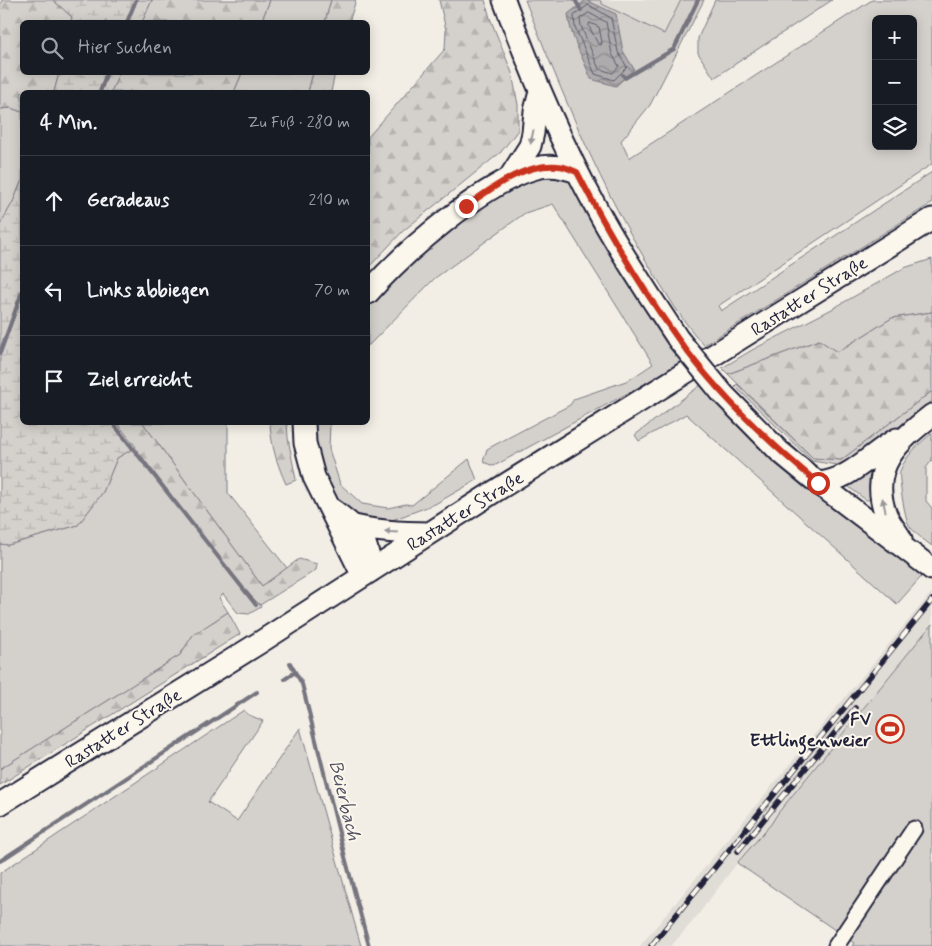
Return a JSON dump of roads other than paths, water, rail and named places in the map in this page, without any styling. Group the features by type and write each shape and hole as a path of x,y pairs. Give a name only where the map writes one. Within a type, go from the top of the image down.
{"main road":[{"path":"504,0 540,92 577,172 630,266 678,339 722,393 779,451 818,483 932,569"},
{"path":"510,177 530,146 533,134 534,111 540,92"},
{"path":"370,291 417,245 466,206 510,177 545,166 560,166 577,172"},
{"name":"Rastatter Straße","path":"0,804 932,219"},
{"path":"909,552 890,524 885,512 882,500 882,477 884,465 893,450 910,432 932,414"},
{"path":"304,425 304,443 314,477 367,573"},
{"path":"818,483 828,483 855,470 885,445 910,432"},
{"path":"329,507 354,526 361,534 369,551 367,573"},
{"path":"354,526 372,531 429,534"}],"street":[{"path":"836,946 914,829"}],"water":[{"path":"586,0 616,14 623,51 634,69 616,86 591,79 574,39 568,14"}],"waterway":[{"path":"128,20 136,0"},
{"path":"575,0 581,10"},
{"path":"623,75 625,78 674,49 698,0"},
{"path":"101,90 106,75"},
{"path":"0,353 20,298"},
{"name":"Beierbach","path":"114,425 256,605"},
{"name":"Beierbach","path":"290,663 302,684 369,946"},
{"path":"285,679 295,672"},
{"path":"0,861 257,692"}],"railway":[{"path":"651,946 932,600"},
{"path":"738,851 855,708"}],"place":[{"name":"FV Ettlingenweier","path":"890,729"}]}
